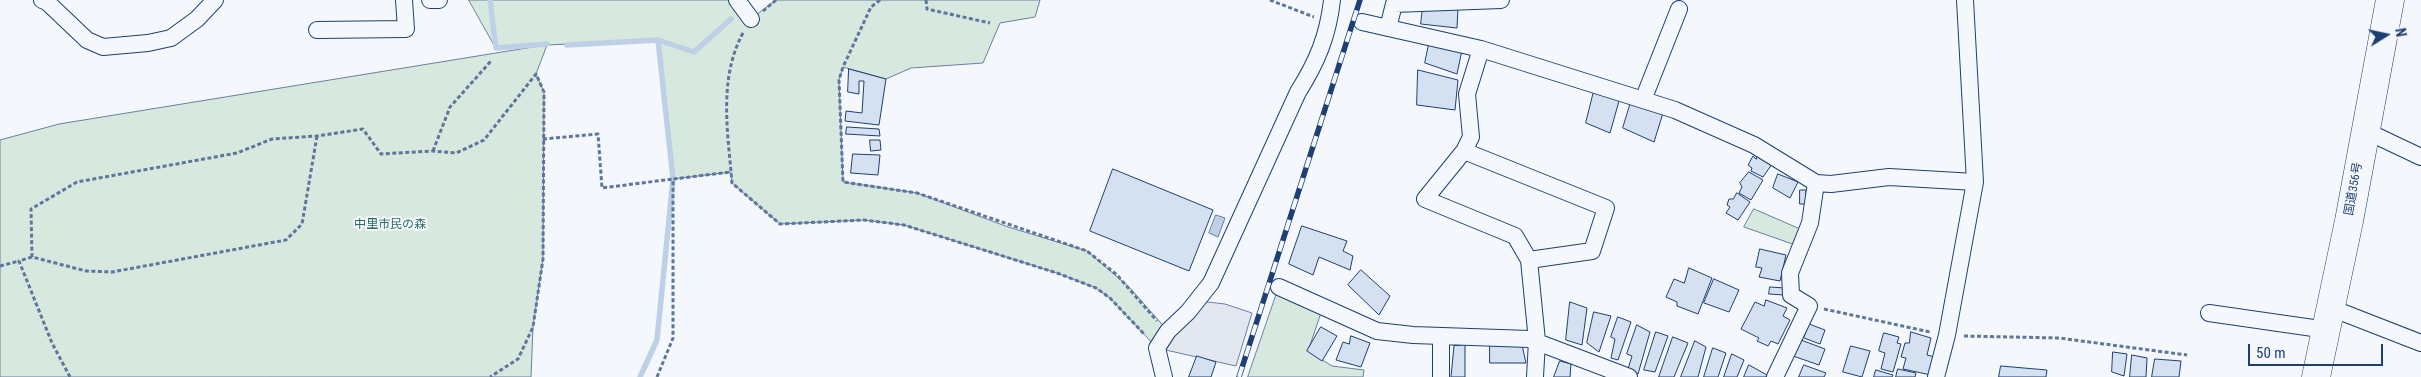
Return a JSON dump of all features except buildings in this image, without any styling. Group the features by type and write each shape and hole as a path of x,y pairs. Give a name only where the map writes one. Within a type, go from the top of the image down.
{"highway":[{"name":"国道356号","path":"2316,377 2329,319 2390,0"}],"street":[{"path":"42,0 47,2 87,40 103,47 148,43 171,38 197,19 215,0"},
{"path":"317,30 406,29 404,0"},
{"path":"430,0 439,0"},
{"path":"737,0 751,19"},
{"path":"1164,377 1157,348 1168,331 1188,312 1211,283 1298,92 1315,64 1329,22 1332,0"},
{"path":"1388,28 1394,4 1501,0"},
{"path":"1936,377 1948,335 1975,182 1965,0"},
{"path":"1644,100 1678,9"},
{"path":"1362,22 1481,49 1675,110 1754,145 1816,183 1831,184 1890,177 1926,177 1975,182"},
{"path":"1481,49 1467,94 1470,137 1464,151 1425,199 1515,236 1529,260 1536,341 1535,377"},
{"path":"2364,130 2421,157"},
{"path":"1464,151 1606,208 1592,251 1529,260"},
{"path":"1775,377 1809,306 1791,295 1790,272 1810,223 1816,183"},
{"path":"1279,287 1377,331 1441,336 1529,338 1585,369 1629,377"},
{"path":"2209,313 2329,319 2421,343"},
{"path":"1441,336 1441,377"}],"path":[{"path":"776,0 751,19 733,52 728,88 726,129 732,183 780,224 864,220 904,225 1057,273 1096,288 1110,298 1157,348"},
{"path":"880,0 871,7 842,67 839,80 843,182 917,193 1087,251 1117,275 1154,319 1168,331"},
{"path":"926,0 927,9 990,23"},
{"path":"1270,0 1329,22"},
{"path":"433,151 450,107 491,62"},
{"path":"32,257 31,209 76,182 236,153 272,139 317,136 363,129 381,154 433,151 456,153 484,140 536,74 544,92 543,259 533,326 518,359 490,377"},
{"path":"543,139 598,134 602,188 731,172"},
{"path":"0,266 32,257 86,271 112,272 286,240 302,224 317,136"},
{"path":"656,377 673,338 673,179"},
{"path":"19,261 52,343 70,377"},
{"path":"1809,306 1948,335 2059,338 2187,355"}],"green space":[{"name":"中里市民の森","path":"469,0 734,0 751,19 776,0 1040,0 1035,17 1000,23 983,63 911,68 886,79 843,67 839,80 843,182 917,193 1008,227 1087,251 1129,287 1168,331 1157,348 1110,298 1096,288 1057,273 904,225 864,220 780,224 732,183 731,172 673,179 658,40 547,45 536,74 544,92 543,259 533,327 531,377 0,377 0,140 59,124 539,46 496,48"},
{"path":"1754,209 1807,232 1801,247 1744,227"},
{"path":"1279,287 1323,307 1308,351 1332,366 1364,370 1363,377 1248,377"}],"shaded area":[{"path":"1199,301 1225,304 1252,313 1236,366 1157,348"}],"water":[{"path":"1216,215 1225,218 1218,237 1209,233"}],"waterway":[{"path":"490,1 496,48 547,44"},
{"path":"567,45 658,40 694,52 731,19"},
{"path":"640,377 657,340 673,179 658,40"}],"railway":[{"path":"1239,377 1360,0"}]}
